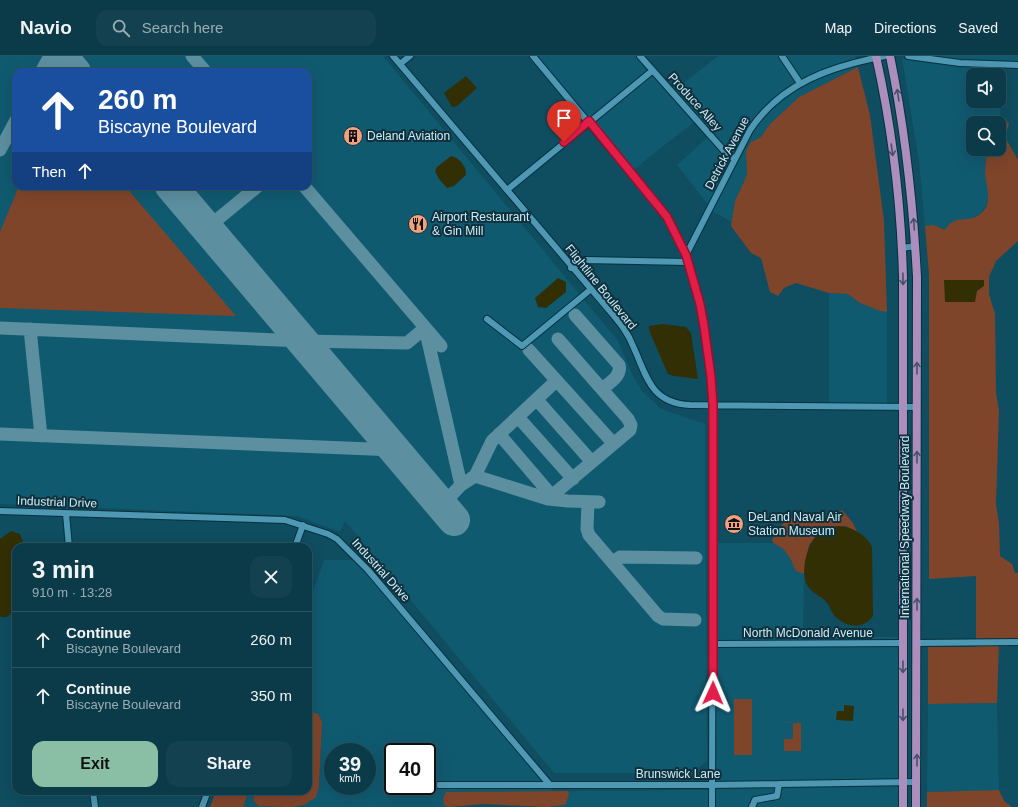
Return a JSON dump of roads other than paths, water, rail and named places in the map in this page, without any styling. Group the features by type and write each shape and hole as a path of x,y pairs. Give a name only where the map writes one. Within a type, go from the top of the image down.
{"main road":[{"name":"International Speedway Boulevard","path":"890,56 906,152 916,246 918,306 916,807"},
{"name":"International Speedway Boulevard","path":"879,57 893,154 902,248 904,407 903,807"},
{"path":"903,623 908,635 917,643"},
{"path":"903,643 912,650 917,663"}],"street":[{"name":"Flightline Boulevard","path":"393,56 626,332 634,346 646,378 660,396 681,405 917,407"},
{"path":"400,64 410,56"},
{"path":"533,56 589,121 667,217 686,255 700,304 711,377 713,405 712,807"},
{"name":"Produce Alley","path":"640,56 726,153 735,159"},
{"path":"782,56 800,83"},
{"path":"908,56 967,64 1018,65"},
{"name":"Detrick Avenue","path":"686,255 735,159 758,118 777,100 800,83 821,72 848,63 879,57"},
{"path":"507,190 589,121 652,71"},
{"path":"902,248 916,246"},
{"path":"571,268 585,260 687,262"},
{"path":"488,319 522,346 590,290"},
{"name":"Industrial Drive","path":"0,511 285,520 328,534 345,546 368,570 550,785"},
{"path":"66,514 69,543"},
{"path":"296,543 303,525"},
{"path":"917,643 1018,642"},
{"name":"North McDonald Avenue","path":"713,644 903,643"},
{"name":"Brunswick Lane","path":"439,785 712,786 903,781 916,782"},
{"path":"752,807 752,803 755,800 777,796 779,784"},
{"path":"94,795 95,807"},
{"path":"202,807 206,795"}],"place":[{"name":"Deland Aviation","path":"353,136"},
{"name":"Airport Restaurant & Gin Mill","path":"418,224"},
{"name":"DeLand Naval Air Station Museum","path":"734,524"}]}
